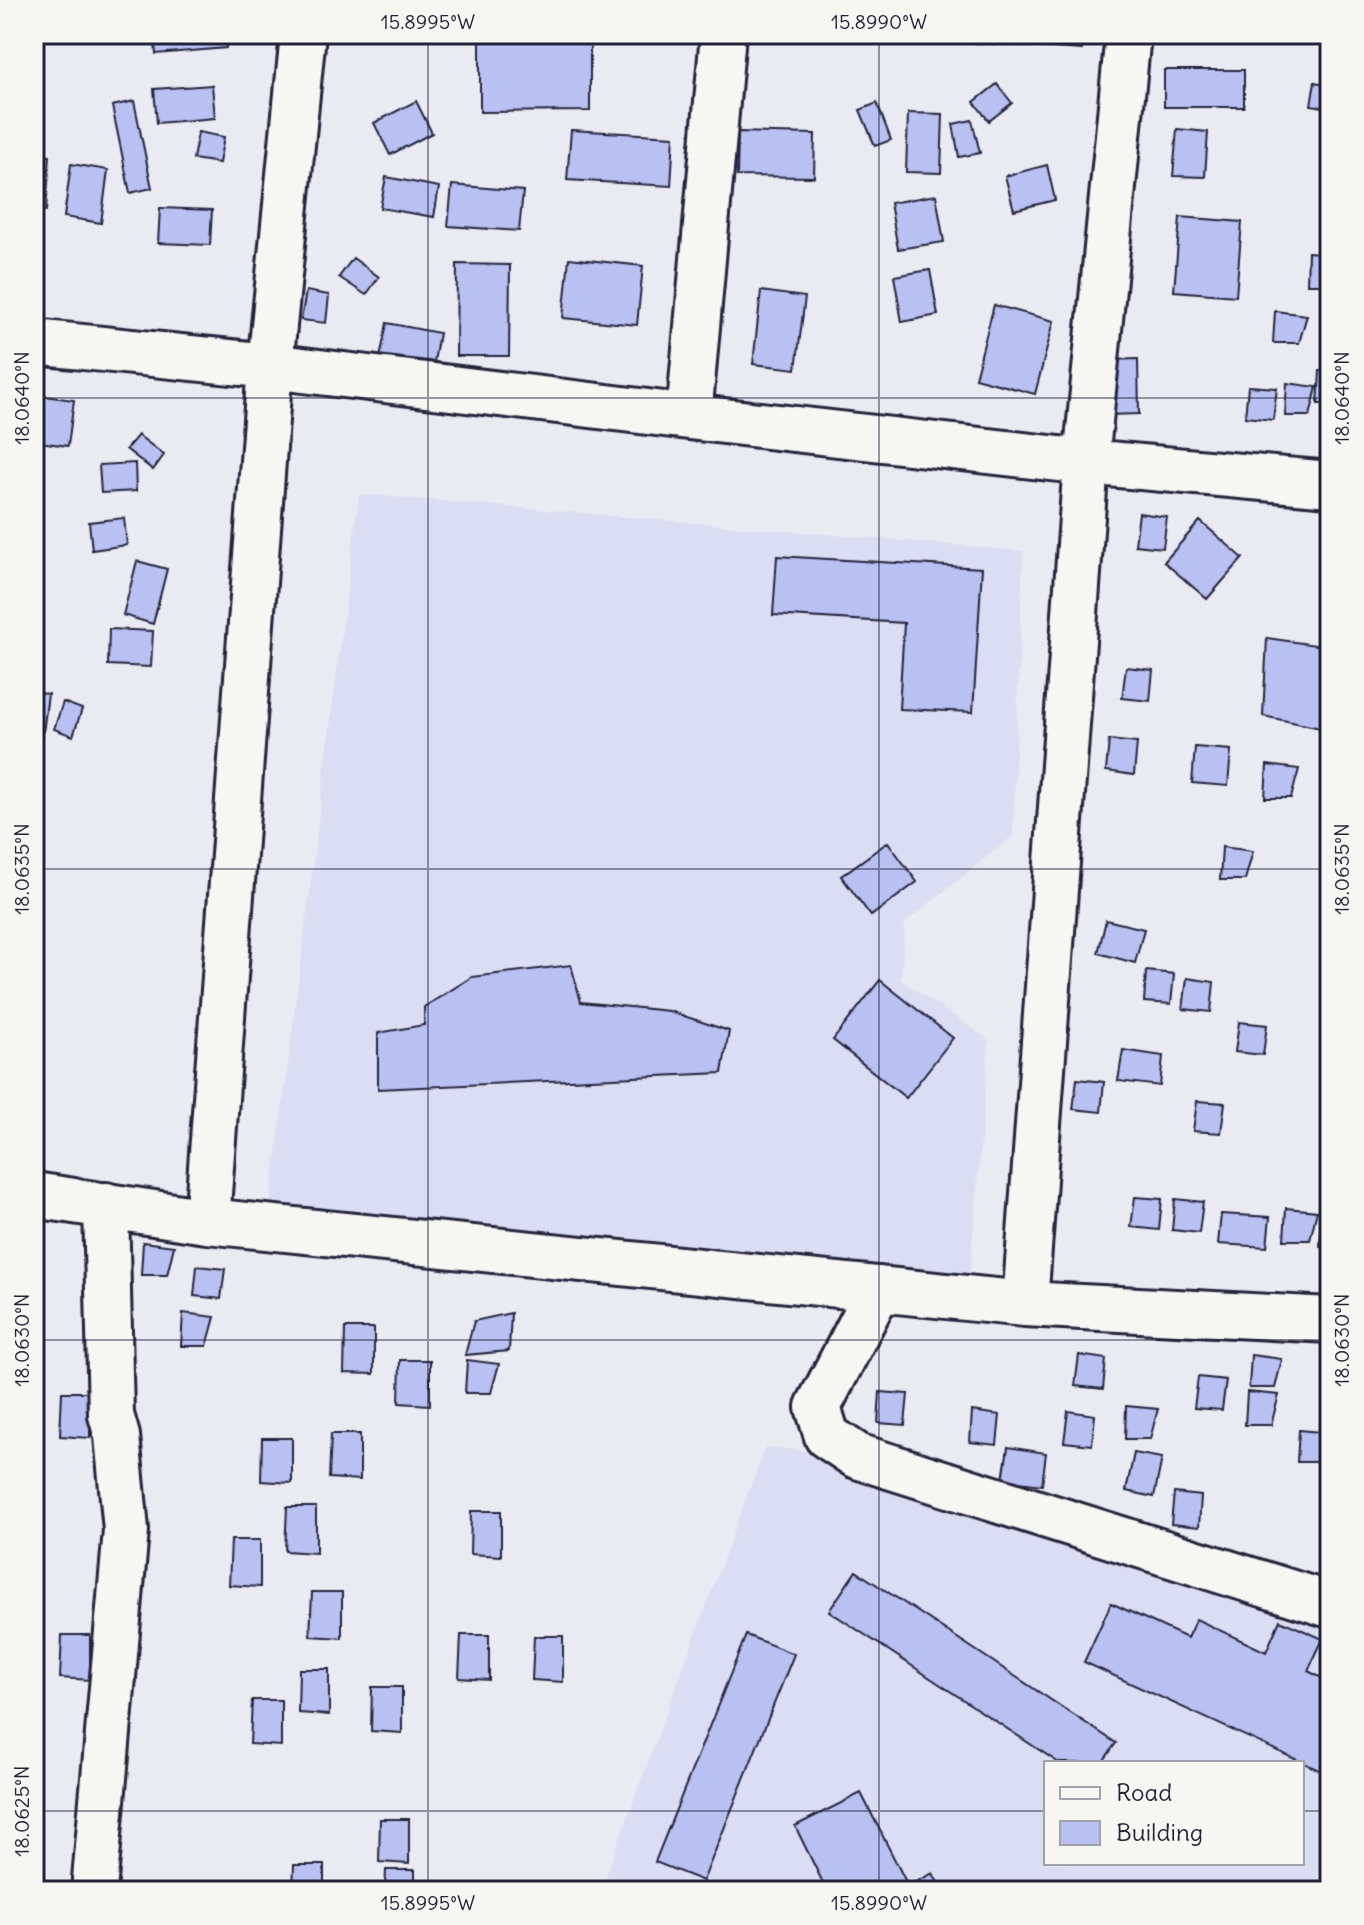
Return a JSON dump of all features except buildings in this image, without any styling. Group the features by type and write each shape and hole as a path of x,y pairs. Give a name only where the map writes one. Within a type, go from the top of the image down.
{"street":[{"path":"207,1221 270,366 303,34"},
{"path":"689,417 723,34"},
{"path":"1025,1304 1086,462 1128,34"},
{"path":"34,342 270,366 1086,462 1330,484"},
{"path":"34,1195 207,1221 1025,1304 1330,1320"},
{"path":"94,1891 126,1530 117,1436 111,1415 106,1205"},
{"path":"879,1289 818,1407 827,1436 857,1456 1330,1605"}],"shaded area":[{"path":"359,494 1023,551 1013,836 905,923 901,980 989,1040 969,1288 268,1224"},
{"path":"765,1447 820,1452 1330,1626 1330,1891 600,1891"}]}
